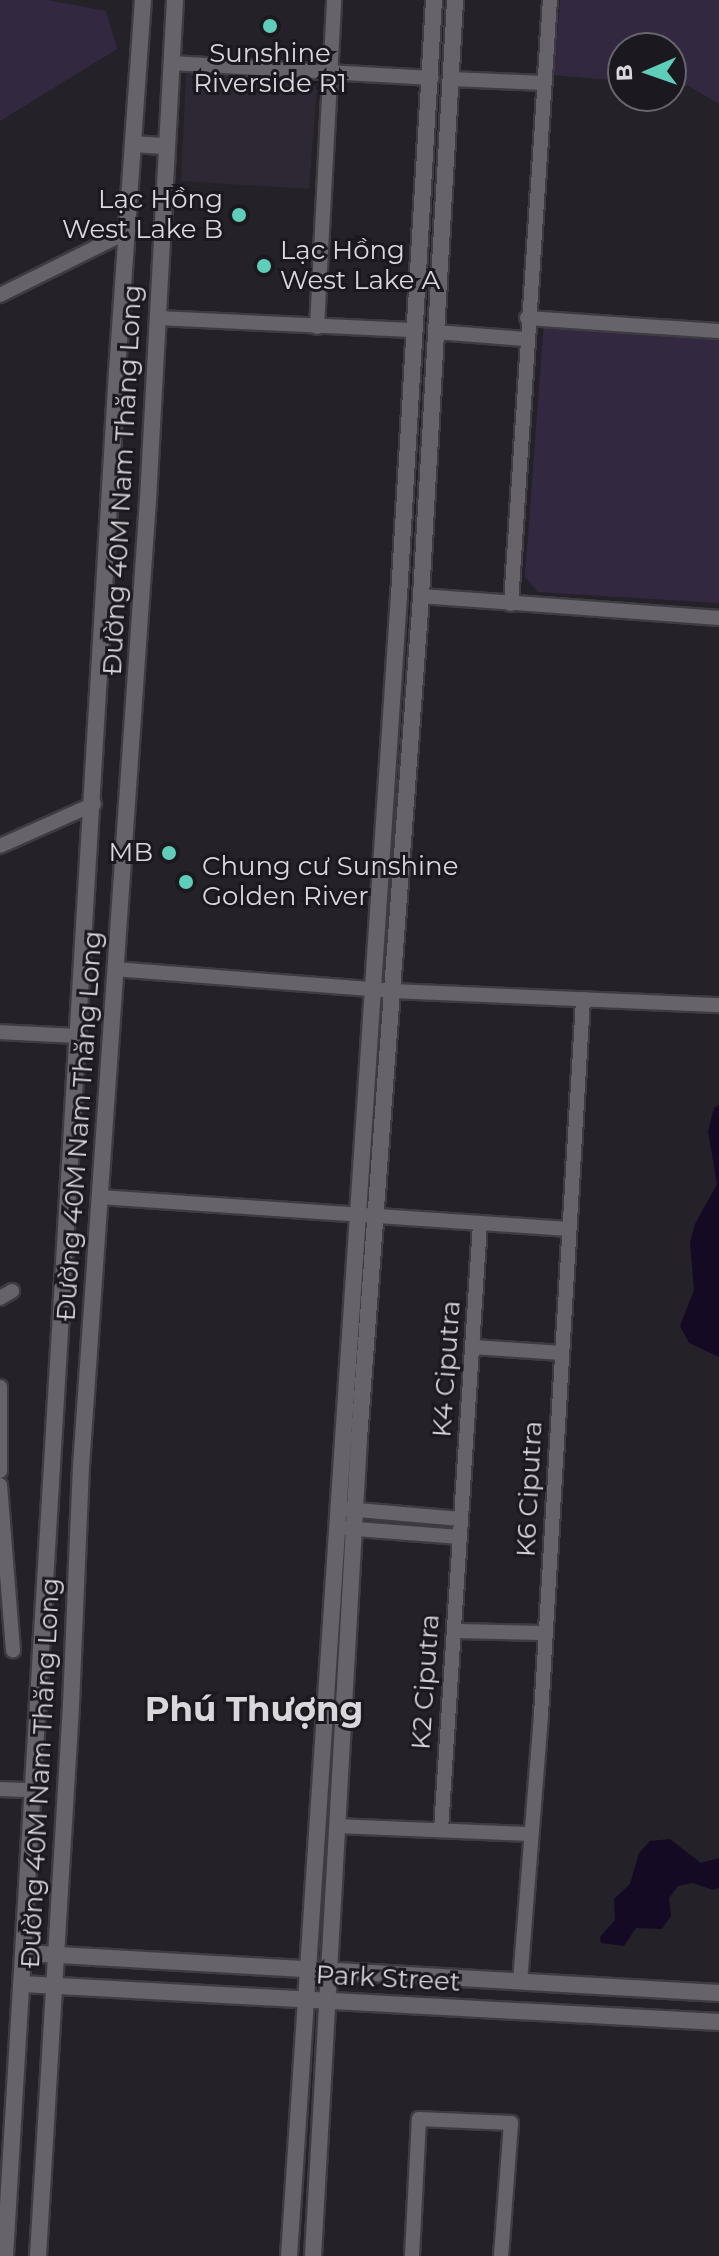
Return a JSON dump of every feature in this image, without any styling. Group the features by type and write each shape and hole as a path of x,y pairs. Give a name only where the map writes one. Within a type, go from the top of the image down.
{"street":[{"name":"Đường 40M Nam Thăng Long","path":"5,2256 7,2115 24,1953 94,804 117,371 143,0"},
{"name":"Đường 40M Nam Thăng Long","path":"38,2256 71,1705 81,1467 158,318 175,0"},
{"path":"317,327 334,0"},
{"path":"289,2256 336,1509 399,596 432,78 434,0"},
{"path":"313,2256 355,1510 421,596 455,0"},
{"path":"511,604 525,339 550,0"},
{"path":"171,63 544,83"},
{"path":"134,144 166,146"},
{"path":"0,295 129,231"},
{"path":"158,318 416,330 525,339"},
{"path":"527,318 719,331"},
{"path":"399,596 719,618"},
{"path":"0,846 94,804"},
{"path":"84,966 373,990 719,1005"},
{"name":"K6 Ciputra","path":"520,1982 545,1633 583,999"},
{"path":"0,1032 80,1036"},
{"path":"99,1197 569,1229"},
{"name":"K4 Ciputra","path":"460,1537 480,1223"},
{"path":"473,1347 562,1353"},
{"path":"0,1387 0,1471"},
{"path":"0,1485 13,1650"},
{"path":"336,1509 461,1519"},
{"path":"335,1527 460,1537"},
{"name":"K2 Ciputra","path":"441,1830 460,1537"},
{"path":"454,1631 545,1633"},
{"path":"0,1789 33,1790"},
{"path":"337,1826 530,1834"},
{"name":"Park Street","path":"24,1953 719,1993"},
{"path":"403,2004 404,1975"},
{"name":"Park Street","path":"22,1984 719,2022"},
{"path":"412,2256 419,2119 511,2123 501,2256"}],"shaded area":[{"path":"0,0 47,0 106,11 117,49 0,121"},
{"path":"560,0 719,0 719,104 687,86 687,32 607,32 607,80 554,75"},
{"path":"186,72 306,80 317,88 309,189 181,181"},
{"path":"544,322 719,334 719,603 538,592 525,577"},
{"path":"719,1105 719,1357 689,1343 680,1326 694,1290 690,1242 695,1224 717,1184 708,1131 714,1108"},
{"path":"670,1839 701,1863 719,1858 719,1888 713,1890 693,1883 678,1886 669,1898 671,1916 662,1929 636,1928 624,1946 601,1943 600,1937 615,1920 614,1899 630,1884 639,1853 650,1841"}],"place":[{"name":"Sunshine Riverside R1","path":"270,26"},
{"name":"Lạc Hồng West Lake B","path":"239,215"},
{"name":"Lạc Hồng West Lake A","path":"264,266"},
{"name":"MB","path":"169,853"},
{"name":"Chung cư Sunshine Golden River","path":"186,882"}],"district":[{"name":"Phú Thượng","path":"254,1710"}]}
